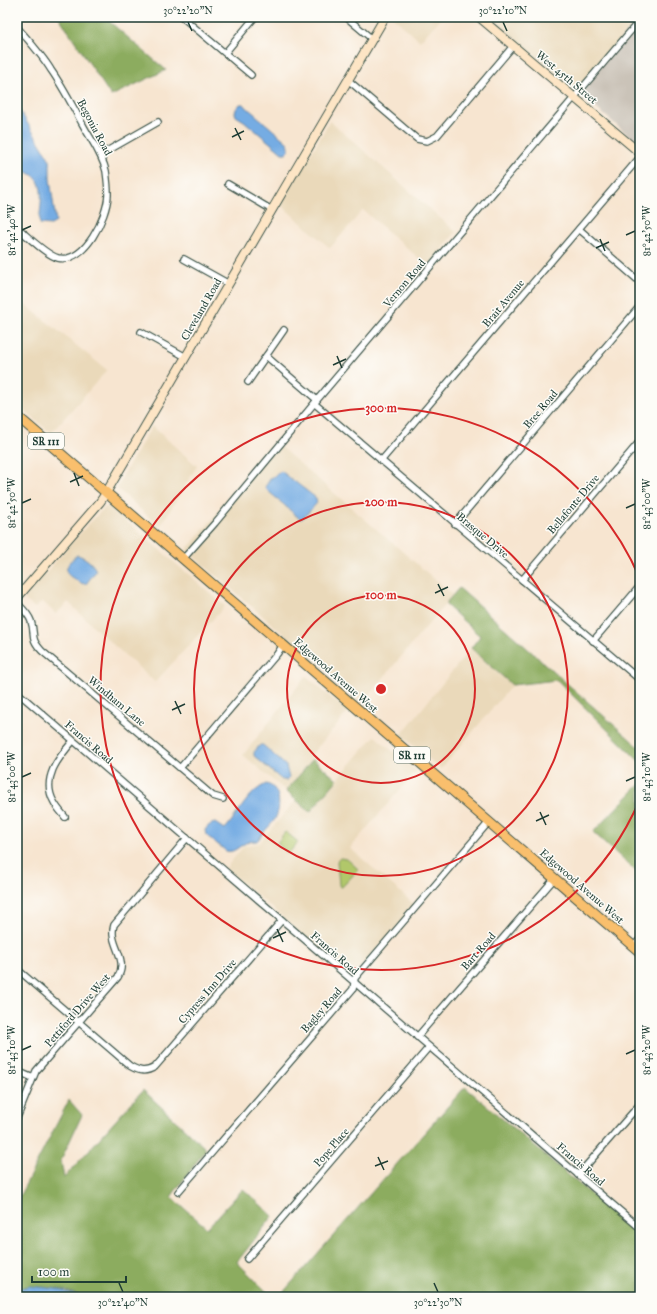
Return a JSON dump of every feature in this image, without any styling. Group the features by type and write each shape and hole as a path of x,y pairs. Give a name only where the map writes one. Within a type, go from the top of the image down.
{"main road":[{"name":"Edgewood Avenue West","path":"17,416 637,949"}],"street":[{"path":"182,17 251,75"},
{"path":"225,53 256,17"},
{"path":"346,17 372,39"},
{"name":"Cleveland Road","path":"17,598 100,502 106,493 385,17"},
{"name":"West 45th Street","path":"479,17 640,153"},
{"name":"Vernon Road","path":"183,559 640,20"},
{"name":"Begonia Road","path":"17,27 51,69 100,155 106,171 108,195 103,216 91,239 80,253 72,257 65,259 57,258 23,232"},
{"path":"348,80 417,139 427,141 437,136 513,46"},
{"path":"100,155 158,122"},
{"name":"Brait Avenue","path":"381,461 640,158"},
{"path":"228,184 272,210"},
{"path":"17,228 23,232 17,239"},
{"path":"579,229 640,282"},
{"path":"184,259 229,284"},
{"name":"Bree Road","path":"455,524 640,306"},
{"path":"248,382 284,330"},
{"path":"141,332 186,357"},
{"name":"Brasque Drive","path":"266,356 381,461 640,680"},
{"name":"Bellafonte Drive","path":"522,580 640,441"},
{"path":"593,641 640,586"},
{"name":"Windham Lane","path":"17,603 28,614 32,623 35,643 42,651 213,796 223,799"},
{"path":"180,768 277,654 283,644"},
{"name":"Francis Road","path":"17,692 354,983 639,1226"},
{"path":"65,817 54,803 51,796 49,781 58,758 73,741"},
{"name":"Bagley Road","path":"178,1192 353,989 355,978 489,822"},
{"name":"Pettiford Drive West","path":"17,1118 36,1071 121,972 122,961 113,937 114,925 187,838"},
{"name":"Bart Road","path":"417,1037 555,878"},
{"name":"Cypress Inn Drive","path":"79,1022 130,1066 145,1072 155,1067 282,920"},
{"path":"637,949 640,939"},
{"path":"17,969 79,1022"},
{"name":"Pope Place","path":"247,1259 429,1047"},
{"path":"17,1071 33,1078"},
{"path":"578,1175 640,1104"}],"shaded area":[{"path":"393,17 442,17 420,41"},
{"path":"490,17 639,17 576,91"},
{"path":"640,17 640,145 576,91"},
{"path":"330,121 456,232 428,266 363,210 330,248 281,205"},
{"path":"17,298 107,370 51,433 17,404"},
{"path":"152,426 197,466 160,527 118,489 121,479"},
{"path":"277,444 453,595 363,702 186,550"},
{"path":"105,507 110,507 225,606 155,682 68,602 56,614 42,601 35,608 24,599 74,540"},
{"path":"471,648 512,685 441,769 401,735"},
{"path":"306,676 348,712 310,756 313,759 286,791 243,755"},
{"path":"375,736 416,771 350,848 415,905 352,977 226,868 244,846 259,843 296,800 310,811"}],"green space":[{"path":"59,17 104,17 166,70 111,96"},
{"path":"459,588 640,748 640,762 557,680 512,685 471,648 480,636 445,604"},
{"path":"313,759 337,780 310,812 286,791"},
{"path":"640,784 640,875 593,832"},
{"path":"285,832 298,842 288,854 277,843"},
{"path":"340,858 347,859 358,869 342,887 339,885 337,861"},
{"path":"465,1087 640,1236 640,1297 279,1297"},
{"path":"143,1090 206,1149 171,1197 207,1228 243,1189 273,1216 237,1262 272,1297 82,1297 59,1289 33,1287 17,1289 17,1201 69,1100 82,1115 61,1160 64,1178"}],"water":[{"path":"240,104 243,104 288,143 289,149 286,153 282,153 236,116 236,109"},
{"path":"17,106 50,160 50,179 56,222 51,225 40,224 41,189 38,180 29,173 17,171"},
{"path":"281,471 316,498 317,503 303,518 300,519 265,487 270,479"},
{"path":"77,555 88,561 96,571 86,584 80,583 71,577 66,571 71,560"},
{"path":"260,745 263,745 286,766 289,778 287,780 282,780 254,756 254,752"},
{"path":"266,784 275,789 279,804 274,821 257,841 251,841 234,851 226,851 206,835 205,830 213,823 224,829 226,828 249,797"},
{"path":"30,1286 56,1289 82,1297 17,1297 17,1289"}]}
